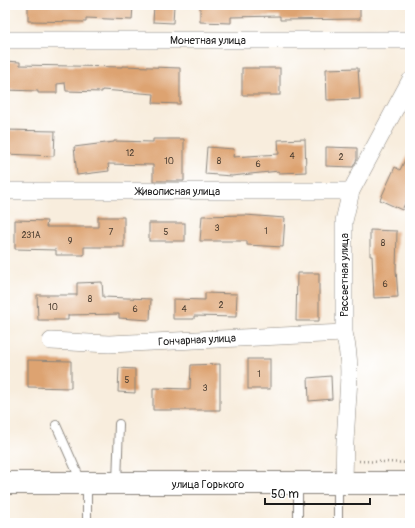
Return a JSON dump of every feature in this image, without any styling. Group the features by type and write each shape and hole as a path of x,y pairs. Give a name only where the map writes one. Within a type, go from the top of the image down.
{"main road":[{"name":"улица Горького","path":"5,484 410,483"}],"street":[{"name":"Монетная улица","path":"5,40 410,40"},
{"name":"Рассветная улица","path":"341,483 344,461 349,376 348,348 344,332 344,221 351,191 410,81"},
{"name":"Живописная улица","path":"5,191 351,191"},
{"name":"Гончарная улица","path":"51,341 108,344 344,332"}],"lane":[{"path":"117,484 119,424"},
{"path":"56,425 85,484 87,523"},
{"path":"338,523 341,483"},
{"path":"298,484 298,523"}],"path":[{"path":"344,461 410,462"}],"building":[{"path":"28,5 133,5 132,20 86,18 86,22 28,21"},
{"path":"154,5 174,5 173,23 153,22"},
{"path":"200,5 360,5 360,19 280,20 280,16 231,17 231,23 200,22"},
{"path":"5,61 20,62 20,65 180,68 180,104 153,103 154,94 102,90 102,92 66,91 65,83 57,84 57,93 5,90"},
{"path":"242,68 280,68 280,95 242,95"},
{"path":"358,68 360,99 327,100 326,69"},
{"path":"5,130 55,131 54,156 5,154"},
{"path":"153,139 184,139 184,181 153,181 153,165 108,164 109,171 77,175 74,147 114,141 153,142"},
{"path":"305,139 306,172 279,173 279,171 232,176 205,174 207,147 234,149 233,157 279,154 278,140"},
{"path":"326,147 357,148 357,159 353,167 326,166"},
{"path":"410,150 410,193 402,210 380,200 395,167 400,170"},
{"path":"245,215 285,218 283,247 247,245 247,241 200,241 202,216"},
{"path":"98,217 124,217 124,247 84,247 84,255 56,255 56,250 15,249 15,220 47,221 46,227 98,227"},
{"path":"149,223 185,223 185,241 149,241"},
{"path":"370,230 397,231 396,270 398,297 374,298 372,256 370,256"},
{"path":"297,273 319,273 319,321 296,321"},
{"path":"102,282 103,297 151,299 150,320 119,318 119,314 68,315 68,320 38,320 37,295 77,295 77,283"},
{"path":"205,293 237,294 236,317 194,316 194,319 173,319 173,299 205,300"},
{"path":"248,359 270,359 270,389 248,389"},
{"path":"28,360 71,361 71,388 28,387"},
{"path":"220,364 220,410 153,410 153,388 190,389 191,365"},
{"path":"119,368 135,369 135,393 118,392"},
{"path":"331,376 332,399 309,401 308,378"}]}
